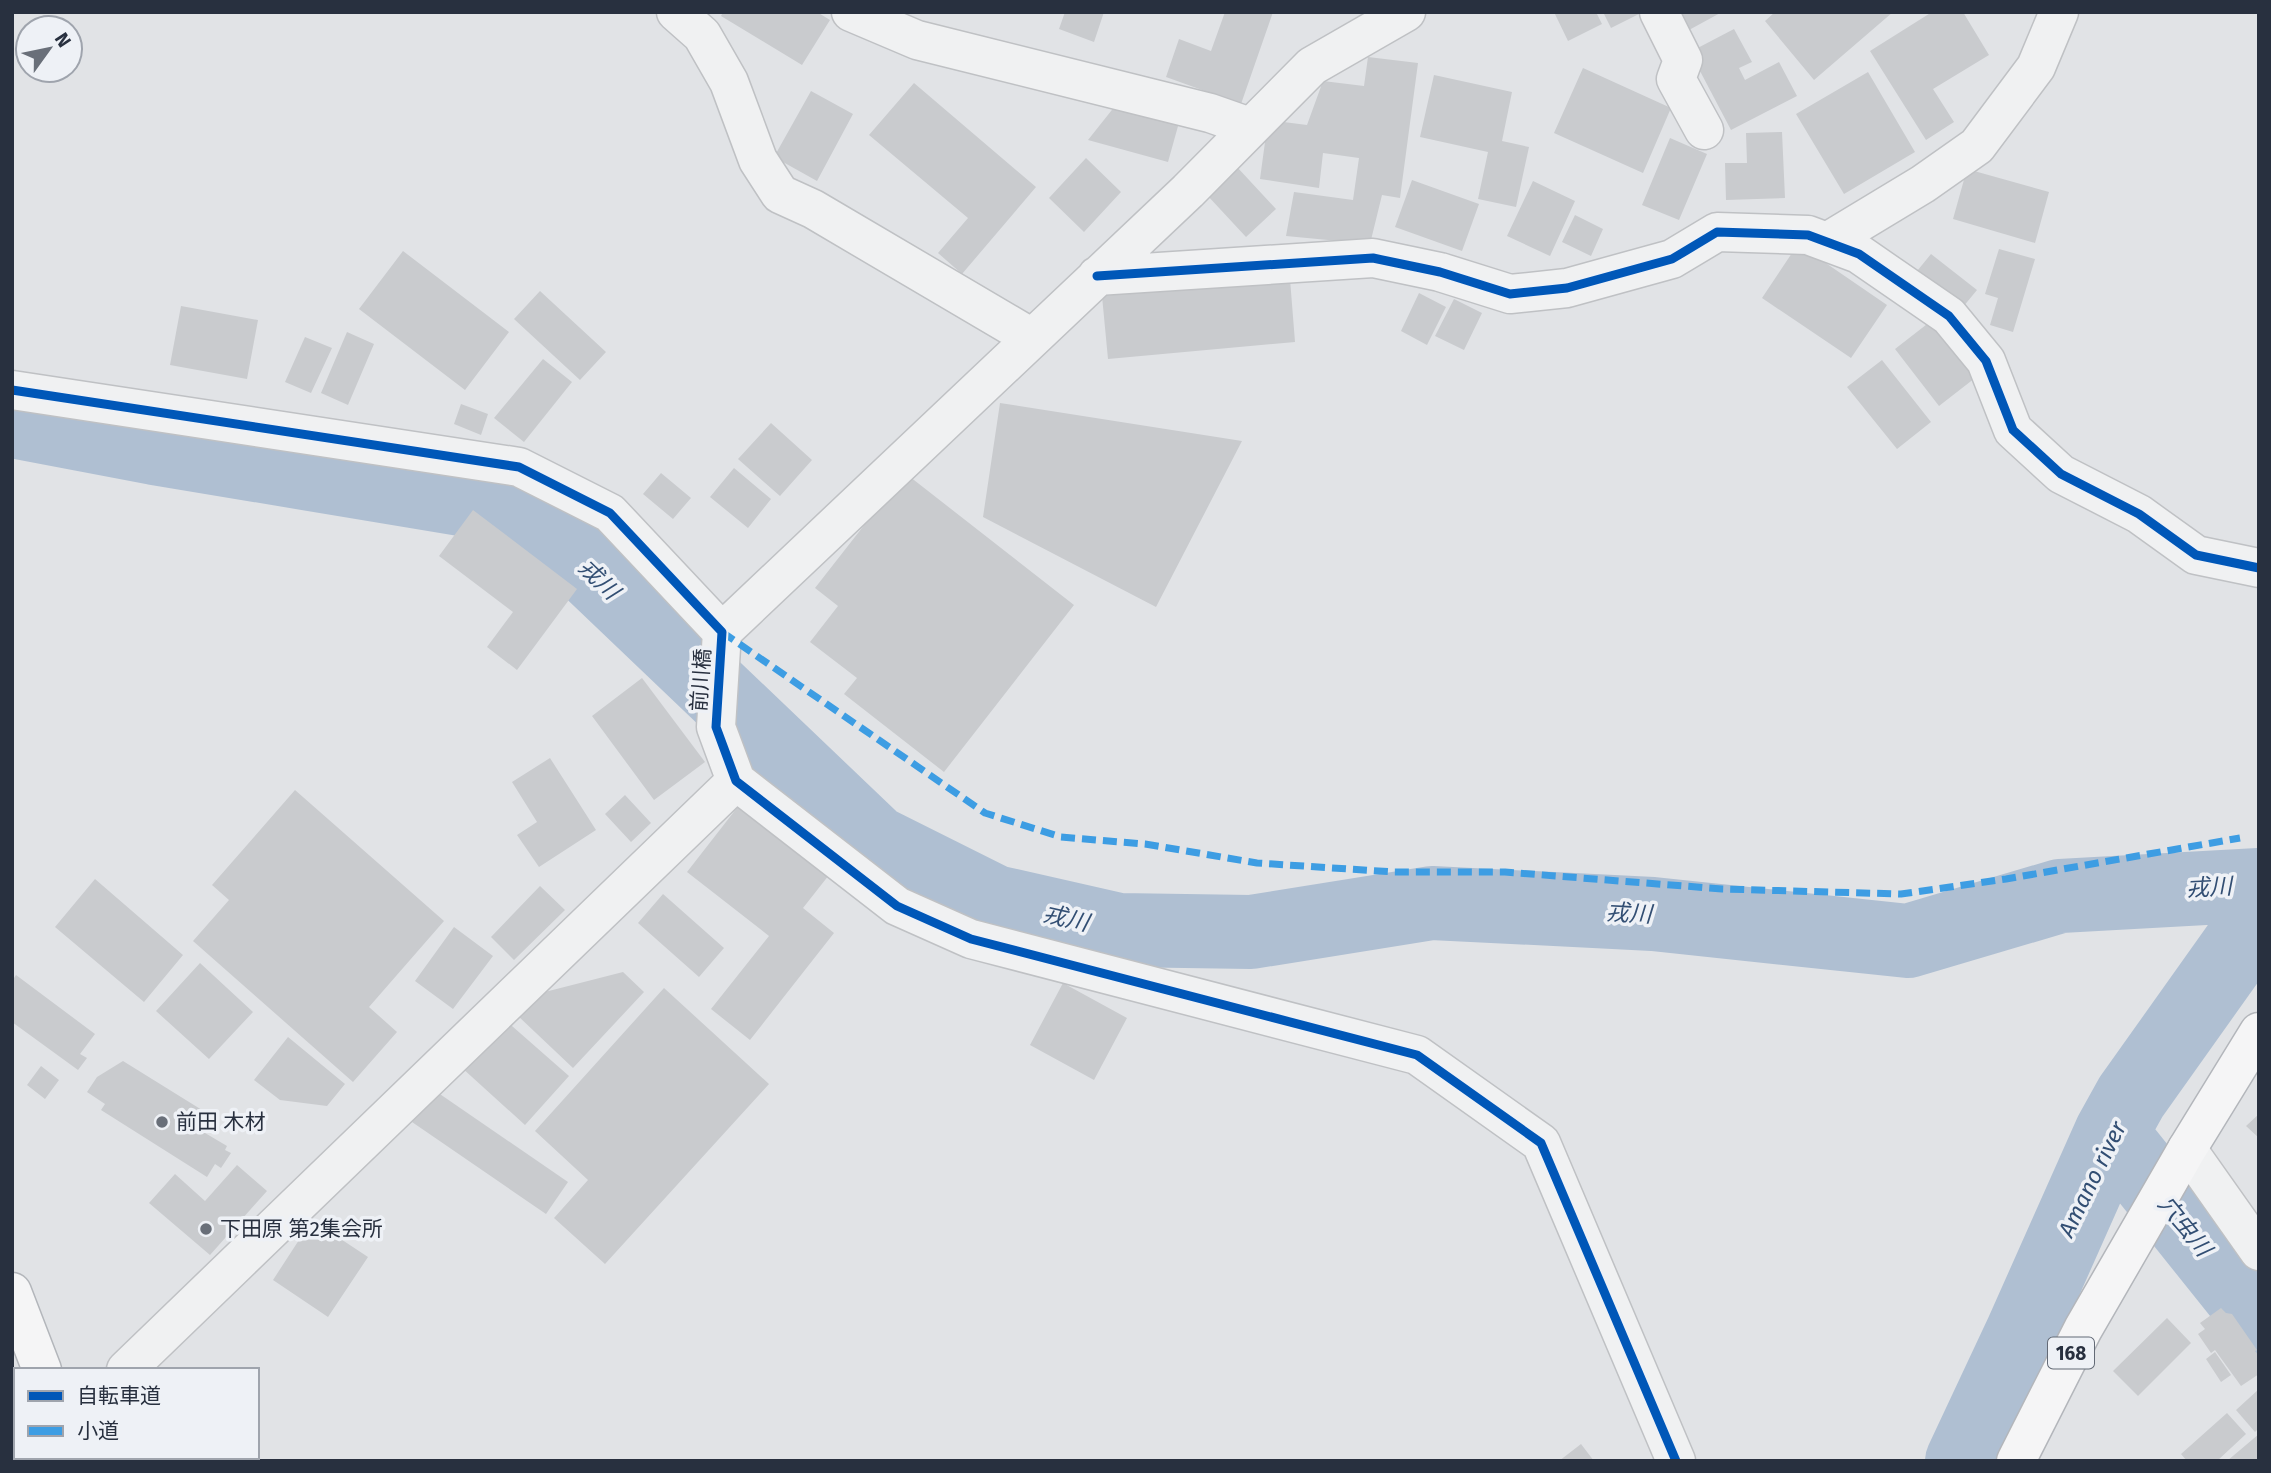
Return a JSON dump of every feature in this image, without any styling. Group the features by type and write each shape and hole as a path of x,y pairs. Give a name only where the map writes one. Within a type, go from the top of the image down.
{"highway":[{"name":"168","path":"2015,1461 2083,1329 2187,1149 2259,1032"},
{"path":"12,1293 41,1368"}],"street":[{"path":"676,12 702,35 729,82 758,160 780,194 813,209 1031,338"},
{"path":"12,390 519,467 610,513 722,634 1188,191 1312,66 1406,12"},
{"path":"1659,12 1682,60 1676,79 1704,130"},
{"path":"1827,242 1923,184 1977,146 2036,68 2059,12"},
{"path":"860,14 917,40 1210,113 1250,127"},
{"path":"1097,276 1373,258 1440,272 1510,294 1567,288 1672,259 1717,232 1808,235 1859,254 1949,316 1986,361 2013,430 2061,474 2139,514 2196,555 2259,568"},
{"name":"前川橋","path":"722,634 716,727 736,781"},
{"path":"128,1368 736,781 898,906 971,939 1417,1055 1541,1143 1676,1461"},
{"path":"2187,1149 2259,1251"}],"building":[{"path":"723,12 817,12 830,20 802,65 721,16"},
{"path":"1065,12 1104,12 1094,42 1059,29"},
{"path":"1225,12 1273,12 1241,104 1166,77 1179,39 1211,51"},
{"path":"1554,12 1596,12 1602,24 1568,41"},
{"path":"1603,12 1643,12 1611,28"},
{"path":"1679,12 1722,12 1689,30"},
{"path":"1775,12 1893,12 1814,80 1765,21"},
{"path":"1932,12 1963,12 1989,55 1933,89 1954,122 1926,140 1870,51"},
{"path":"1734,29 1752,62 1739,68 1745,80 1779,62 1797,96 1731,130 1690,52"},
{"path":"1368,57 1418,63 1400,198 1382,195 1370,244 1286,236 1294,192 1353,200 1359,158 1323,153 1319,188 1260,179 1268,120 1307,125 1323,81 1364,86"},
{"path":"1583,68 1671,108 1643,173 1554,133"},
{"path":"1868,72 1915,152 1844,194 1796,114"},
{"path":"1434,75 1512,92 1502,141 1529,147 1516,207 1478,199 1488,152 1420,137"},
{"path":"914,83 1036,187 962,274 938,253 968,218 869,135"},
{"path":"811,91 853,114 817,181 774,157"},
{"path":"1119,101 1180,119 1168,162 1088,140"},
{"path":"1782,132 1785,198 1726,200 1725,163 1747,163 1746,133"},
{"path":"1670,138 1707,154 1679,220 1642,205"},
{"path":"1086,158 1121,192 1084,232 1049,198"},
{"path":"1237,167 1276,209 1246,237 1207,195"},
{"path":"1967,169 2049,192 2035,243 1953,219"},
{"path":"1412,180 1479,204 1462,251 1395,227"},
{"path":"1533,181 1575,201 1550,256 1507,236"},
{"path":"1575,215 1603,229 1591,256 1562,242"},
{"path":"1798,244 1887,305 1851,358 1762,298"},
{"path":"1999,249 2035,259 2013,332 1990,325 1998,298 1985,294"},
{"path":"403,251 509,332 465,390 359,309"},
{"path":"1931,254 1977,290 1958,313 1913,276"},
{"path":"1290,279 1295,342 1108,359 1102,296"},
{"path":"540,291 606,352 580,380 514,319"},
{"path":"1419,293 1446,307 1427,345 1401,331"},
{"path":"1454,299 1482,313 1464,350 1435,336"},
{"path":"181,306 258,320 247,379 170,365"},
{"path":"1931,321 1975,378 1939,406 1895,349"},
{"path":"347,332 374,344 348,405 321,393"},
{"path":"305,337 332,348 311,393 285,382"},
{"path":"543,359 572,382 524,442 494,418"},
{"path":"1882,360 1931,422 1897,449 1847,387"},
{"path":"1000,403 1242,441 1156,607 983,517"},
{"path":"461,404 488,414 481,435 454,424"},
{"path":"771,423 812,460 780,496 738,459"},
{"path":"734,468 771,499 748,528 710,497"},
{"path":"661,473 691,498 673,519 643,494"},
{"path":"905,473 1074,605 944,772 844,694 857,678 810,642 838,606 815,588"},
{"path":"473,510 577,589 517,670 487,647 513,612 439,556"},
{"path":"642,678 705,762 654,800 592,716"},
{"path":"550,758 596,830 539,867 517,835 537,822 512,782"},
{"path":"295,790 444,921 369,1007 397,1032 353,1082 193,941 229,900 212,885"},
{"path":"625,795 651,823 631,842 605,814"},
{"path":"740,804 829,875 803,908 834,933 750,1040 711,1009 769,936 687,872"},
{"path":"95,879 183,955 144,1002 55,927"},
{"path":"540,886 565,910 514,960 491,937"},
{"path":"663,894 724,948 699,977 638,923"},
{"path":"454,927 493,956 453,1009 415,981"},
{"path":"200,963 253,1012 209,1059 156,1011"},
{"path":"623,972 644,992 573,1068 517,1015 537,994"},
{"path":"16,975 95,1034 80,1054 87,1058 78,1070 12,1022 12,981"},
{"path":"1063,983 1127,1018 1094,1080 1030,1045"},
{"path":"664,988 769,1084 605,1264 554,1218 588,1180 535,1131"},
{"path":"504,1019 569,1076 525,1125 461,1067"},
{"path":"288,1037 345,1084 327,1106 280,1100 254,1080"},
{"name":"前田 木材","path":"123,1061 210,1115 200,1130 227,1146 225,1150 231,1153 221,1168 215,1164 207,1177 101,1110 105,1104 87,1092 97,1077"},
{"path":"41,1066 59,1080 45,1099 27,1085"},
{"path":"434,1090 568,1182 546,1214 412,1122"},
{"path":"2259,1114 2259,1138 2246,1126"},
{"name":"下田原 第2集会所","path":"237,1165 267,1191 210,1255 149,1203 175,1174 205,1201"},
{"path":"312,1220 368,1257 328,1317 273,1280"},
{"path":"2221,1308 2232,1314 2259,1356 2259,1374 2241,1386 2215,1350 2211,1353 2198,1334 2205,1329 2200,1323"},
{"path":"2167,1318 2191,1343 2138,1396 2113,1371"},
{"path":"2215,1352 2231,1375 2221,1382 2206,1359"},
{"path":"2259,1389 2259,1428 2255,1432 2236,1410"},
{"path":"2227,1413 2246,1434 2217,1461 2187,1461 2181,1454"},
{"path":"2259,1434 2259,1461 2227,1461"},
{"path":"1581,1444 1594,1461 1559,1461"}],"waterway":[{"name":"戎川","path":"12,421 154,448 473,501 521,521 572,553 875,842 995,902 1119,930 1251,932 1432,903 1653,914 1908,941 2060,896 2259,885"},
{"name":"Amano river","path":"1962,1461 2111,1133 2131,1097 2259,917"},
{"name":"穴虫川","path":"2111,1133 2259,1318"}],"marked path":[{"path":"722,632 985,813 1061,837 1145,844 1257,863 1394,872 1505,872 1722,889 1901,894 2006,879 2240,838"}],"cycle path":[{"path":"1097,276 1373,258 1440,272 1510,294 1567,288 1672,259 1717,232 1808,235 1859,254 1949,316 1986,361 2013,430 2061,474 2139,514 2196,555 2259,568"},
{"path":"12,390 519,467 610,513 722,632 716,727 736,781 897,906 971,939 1417,1055 1541,1143 1676,1461"}],"place":[{"name":"前田 木材","path":"162,1122"},
{"name":"下田原 第2集会所","path":"206,1229"}]}
